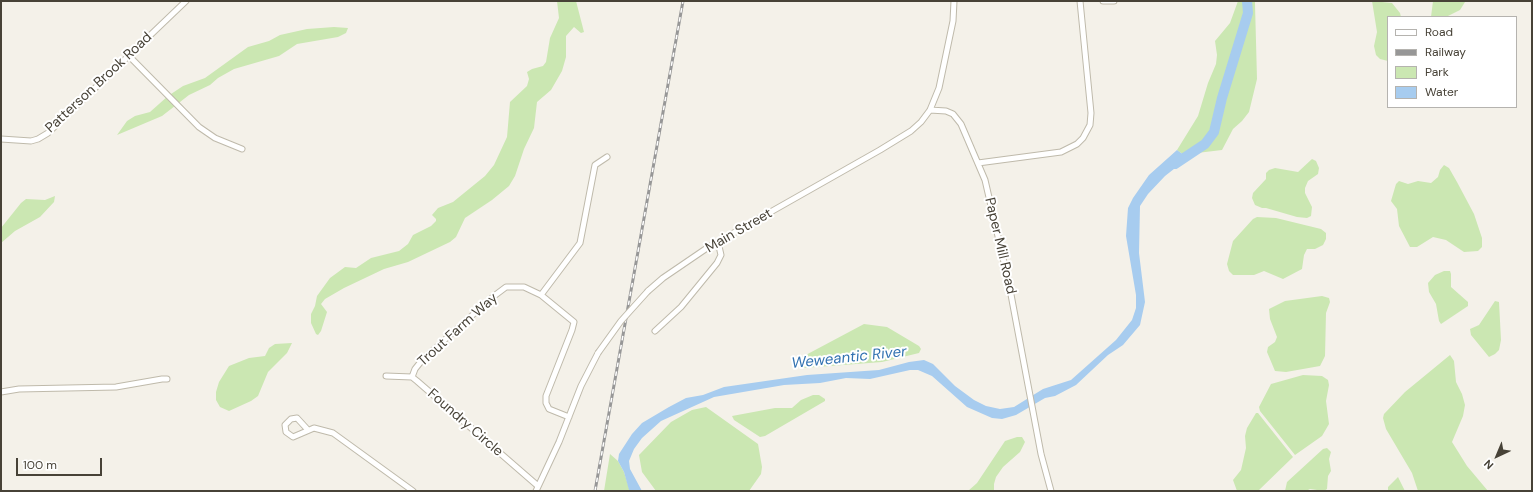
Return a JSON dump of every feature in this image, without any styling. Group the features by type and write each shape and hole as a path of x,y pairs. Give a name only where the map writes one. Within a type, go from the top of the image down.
{"street":[{"name":"Patterson Brook Road","path":"1,139 31,141 48,133 186,1"},
{"name":"Main Street","path":"537,489 581,386 598,353 621,321 648,291 663,278 718,242 880,150 911,130 930,110 939,88 953,21 954,1"},
{"path":"978,163 1061,152 1073,147 1083,138 1090,125 1091,113 1080,1"},
{"path":"1103,1 1114,1"},
{"path":"129,56 199,127 215,138 242,149"},
{"name":"Paper Mill Road","path":"930,110 946,111 953,114 961,124 978,163 992,206 1009,284 1041,454 1052,491"},
{"path":"541,295 580,243 595,164 607,157"},
{"path":"655,331 682,307 717,263 721,255 718,242"},
{"name":"Trout Farm Way","path":"412,377 415,370 423,360 506,287 524,287 541,295 574,322 546,396 546,403 549,408 569,417"},
{"path":"386,376 412,377"},
{"name":"Foundry Circle","path":"412,377 537,489"},
{"path":"1,392 31,389 96,388 167,379"},
{"path":"308,430 297,418 291,419 285,425 286,432 293,437 314,428 333,433 413,491"}],"green space":[{"path":"557,1 576,1 584,32 581,33 574,27 566,36 566,57 562,71 551,90 537,102 534,128 524,149 515,176 509,186 492,200 465,218 456,237 450,242 408,262 384,269 325,299 321,304 327,312 321,331 318,335 316,334 311,323 311,314 315,306 317,296 330,278 345,267 356,268 371,258 399,251 408,244 413,235 431,226 436,221 432,215 438,208 453,202 485,176 494,165 507,137 510,102 527,86 529,79 527,72 543,66 546,62 550,38 559,18"},
{"path":"1238,1 1255,1 1257,79 1249,112 1233,129 1222,150 1197,153 1188,158 1177,150 1198,116 1208,83 1216,64 1217,55 1215,41 1230,23"},
{"path":"1372,1 1392,3 1401,16 1387,16 1387,61 1380,59 1376,55 1374,46 1377,32"},
{"path":"1433,1 1465,1 1460,10 1448,16 1431,16"},
{"path":"334,27 348,28 346,33 338,37 297,44 279,56 234,69 218,78 210,85 189,95 162,116 117,135 127,121 135,116 150,112 168,96 183,86 205,78 248,47 269,41 280,35 307,29"},
{"path":"1312,159 1316,161 1319,168 1318,174 1308,181 1305,188 1305,193 1312,207 1311,216 1307,218 1297,217 1255,205 1252,198 1253,193 1266,179 1266,173 1269,170 1275,168 1298,172"},
{"path":"1444,165 1449,168 1474,214 1482,238 1482,247 1478,251 1464,252 1446,240 1433,237 1417,247 1410,247 1399,226 1397,209 1391,201 1396,184 1399,181 1408,184 1418,181 1431,183 1438,177 1440,170"},
{"path":"55,196 54,202 40,217 15,231 1,243 1,228 21,203 26,199 45,200"},
{"path":"1257,217 1276,218 1321,229 1326,233 1326,239 1323,245 1315,249 1307,249 1304,255 1302,269 1283,279 1264,271 1254,275 1233,275 1229,271 1227,264 1233,241 1253,219"},
{"path":"1444,271 1450,271 1451,287 1468,302 1468,306 1441,324 1439,321 1436,304 1429,292 1428,283 1435,275"},
{"path":"1322,296 1329,298 1330,302 1326,313 1325,356 1320,366 1286,372 1275,371 1267,352 1268,347 1275,342 1277,337 1270,319 1269,309 1285,301"},
{"path":"1495,301 1499,302 1501,340 1499,350 1489,357 1471,335 1470,329 1479,325"},
{"path":"864,324 887,327 919,346 921,349 919,353 882,362 804,368 802,357"},
{"path":"292,343 287,353 268,372 258,396 251,401 229,411 220,407 216,400 216,392 219,382 229,366 249,358 265,356 269,348 275,344"},
{"path":"1450,355 1454,361 1456,382 1462,394 1465,405 1463,416 1452,442 1467,466 1488,491 1418,491 1412,473 1386,429 1383,418 1384,414 1405,392"},
{"path":"1303,375 1322,376 1328,380 1329,385 1326,401 1329,424 1322,436 1295,455 1260,411 1259,407 1271,384"},
{"path":"813,395 819,395 825,399 825,401 765,436 760,437 734,420 732,416 775,408 792,408 801,400"},
{"path":"706,407 758,444 762,467 761,474 749,491 656,491 642,472 639,455 671,422 692,410"},
{"path":"1256,413 1258,413 1293,457 1258,491 1237,491 1233,480 1241,470 1246,448 1245,436 1247,428"},
{"path":"1022,437 1025,442 1020,452 1003,467 996,477 994,491 968,491 977,483 1005,441"},
{"path":"1327,448 1331,452 1329,459 1331,471 1328,476 1327,489 1324,491 1310,489 1306,491 1285,491 1287,482 1323,449"},
{"path":"610,454 618,461 624,472 630,491 604,491"},
{"path":"1398,477 1405,491 1388,491 1388,487"}],"water":[{"path":"1177,150 1188,158 1165,176 1148,194 1140,206 1139,253 1145,302 1140,325 1123,345 1108,355 1076,385 1055,396 1045,398 1016,415 1002,419 992,418 967,407 932,376 918,370 910,370 870,379 846,378 820,383 784,385 714,397 661,421 642,438 634,449 629,461 630,469 642,491 629,490 624,472 618,461 619,454 632,434 642,423 686,398 703,395 724,387 807,375 879,370 909,362 924,360 933,364 955,386 974,400 986,406 1000,409 1014,407 1043,389 1071,380 1116,340 1132,320 1136,308 1136,295 1126,236 1128,208 1149,175"}],"waterway":[{"name":"Weweantic River","path":"1175,164 1205,144 1214,132 1222,98 1248,13 1247,1"}],"railway":[{"path":"595,491 683,1"}]}
